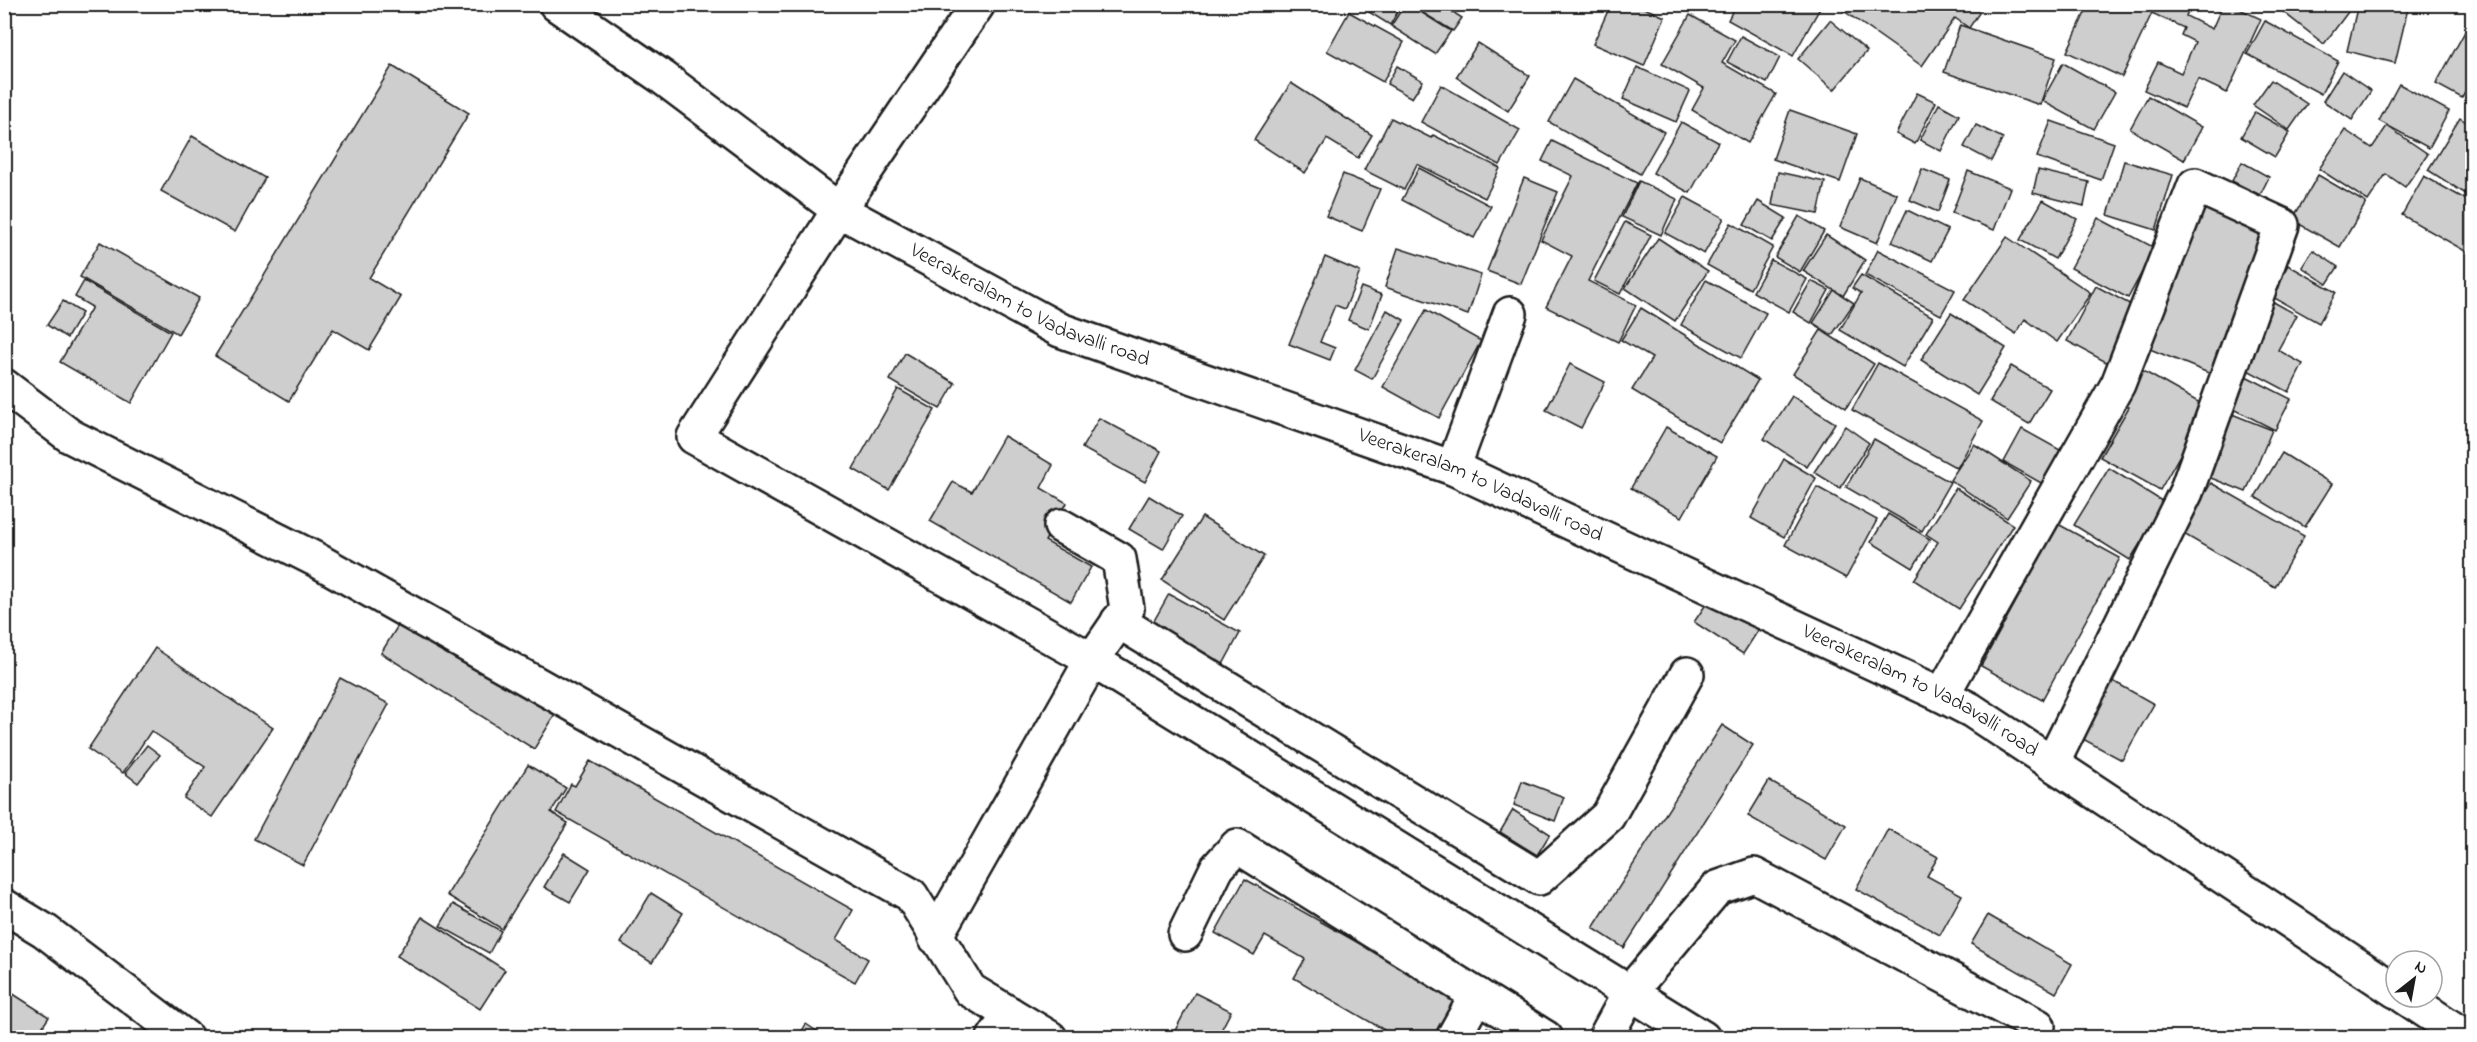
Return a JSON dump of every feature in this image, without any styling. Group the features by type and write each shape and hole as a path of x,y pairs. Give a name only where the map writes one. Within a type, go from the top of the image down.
{"street":[{"name":"Veerakeralam to Vadavalli road","path":"556,4 662,77 839,210 1060,330 1453,468 1942,695 1971,710 2384,983"},
{"path":"978,4 839,210 694,437 1092,660 1703,1038"},
{"path":"1942,695 2118,384 2196,185 2282,225 2186,492 2052,764"},
{"path":"1453,468 1510,314"},
{"path":"4,386 70,436 315,559 911,895 970,990 1002,1026 1050,1038"},
{"path":"935,937 1092,660 1126,609 1119,559 1061,526"},
{"path":"1118,621 1539,878 1608,816 1687,674"},
{"path":"1185,934 1217,868 1237,846 1546,1038"},
{"path":"1605,1038 1630,992 1717,888 1755,875 2038,1026"},
{"path":"4,906 45,931 186,1038"},
{"path":"1454,1038 1478,995"},
{"path":"2423,1009 2467,1038"}],"building":[{"path":"1356,4 1402,4 1390,25"},
{"path":"1405,4 1423,4 1419,11 1451,31 1435,54 1391,26"},
{"path":"1428,4 1451,4 1448,9 1462,18 1453,31 1423,13"},
{"path":"1611,4 1635,4 1665,17 1644,66 1593,44"},
{"path":"1736,4 1814,4 1820,8 1793,56 1728,20"},
{"path":"1834,4 1985,4 1969,28 1955,18 1922,66"},
{"path":"2089,4 2191,4 2186,16 2212,29 2223,4 2229,4 2261,19 2227,93 2198,79 2184,108 2144,90 2158,62 2181,73 2195,42 2181,35 2184,28 2152,13 2122,77 2067,52"},
{"path":"2273,4 2354,4 2324,44"},
{"path":"2358,4 2409,4 2395,63 2347,51"},
{"path":"1349,12 1404,42 1383,82 1327,51"},
{"path":"1690,15 1735,40 1722,63 1776,94 1748,143 1692,110 1704,88 1662,64"},
{"path":"2472,19 2472,79 2462,98 2436,84"},
{"path":"1830,20 1867,51 1834,90 1798,59"},
{"path":"2265,21 2338,61 2321,94 2247,54"},
{"path":"1960,25 2056,58 2040,105 1944,72"},
{"path":"1741,36 1780,57 1767,83 1727,62"},
{"path":"1478,43 1530,76 1508,111 1456,77"},
{"path":"2063,63 2115,92 2094,129 2042,101"},
{"path":"392,66 469,113 369,278 401,297 369,350 333,329 289,401 215,356"},
{"path":"1397,66 1423,81 1412,98 1387,84"},
{"path":"1637,67 1690,91 1676,122 1623,99"},
{"path":"2342,71 2371,91 2352,120 2323,101"},
{"path":"1573,79 1664,132 1640,174 1549,122"},
{"path":"2271,80 2307,104 2289,130 2253,105"},
{"path":"1291,83 1372,135 1358,158 1327,139 1305,173 1254,140"},
{"path":"2399,84 2449,111 2429,148 2379,121"},
{"path":"1441,85 1520,130 1500,165 1421,122"},
{"path":"1917,93 1936,102 1915,144 1896,134"},
{"path":"2148,96 2202,127 2184,160 2130,129"},
{"path":"1939,104 1959,115 1941,151 1920,140"},
{"path":"1790,110 1857,134 1840,182 1773,159"},
{"path":"2255,112 2290,132 2275,157 2241,137"},
{"path":"1391,118 1431,138 1433,135 1500,168 1485,198 1417,164 1404,190 1364,170"},
{"path":"2460,118 2472,126 2472,191 2469,196 2428,170"},
{"path":"2051,121 2114,143 2101,180 2037,157"},
{"path":"1681,122 1718,142 1690,193 1653,173"},
{"path":"1976,125 2003,138 1991,161 1964,147"},
{"path":"2387,126 2428,154 2405,187 2386,174 2368,201 2319,169 2345,130 2372,148"},
{"path":"192,136 265,178 235,232 161,191"},
{"path":"1552,141 1637,183 1588,281 1636,305 1618,342 1546,307 1572,256 1541,240 1573,176 1542,161"},
{"path":"2124,161 2173,175 2156,230 2108,215"},
{"path":"2242,162 2269,177 2260,195 2232,181"},
{"path":"1419,168 1491,206 1474,238 1402,200"},
{"path":"1922,169 1950,180 1938,212 1910,200"},
{"path":"2038,170 2089,182 2084,206 2033,193"},
{"path":"1968,171 2010,188 1994,230 1952,213"},
{"path":"1778,172 1825,182 1818,214 1772,205"},
{"path":"1343,174 1380,189 1362,231 1326,216"},
{"path":"2318,175 2366,203 2340,247 2292,220"},
{"path":"2424,176 2472,203 2472,255 2402,215"},
{"path":"1524,178 1558,192 1521,284 1487,271"},
{"path":"1860,178 1897,194 1877,243 1840,227"},
{"path":"1639,181 1677,199 1661,235 1622,217"},
{"path":"1685,197 1724,218 1704,254 1665,233"},
{"path":"2043,200 2077,219 2055,259 2020,240"},
{"path":"1758,201 1786,218 1772,241 1744,225"},
{"path":"2203,204 2269,230 2211,374 2145,347"},
{"path":"1907,210 1948,230 1932,261 1892,242"},
{"path":"1799,216 1824,231 1800,272 1775,257"},
{"path":"2098,218 2155,248 2128,298 2071,268"},
{"path":"1625,222 1651,235 1620,294 1594,281"},
{"path":"1731,223 1773,247 1750,289 1707,265"},
{"path":"1826,235 1865,260 1843,296 1803,271"},
{"path":"2007,237 2091,293 2057,342 2025,319 2016,334 1964,300"},
{"path":"1658,238 1708,271 1675,321 1625,288"},
{"path":"100,242 199,298 178,334 80,277"},
{"path":"1398,248 1481,275 1468,315 1385,287"},
{"path":"1878,250 1955,290 1941,315 1865,275"},
{"path":"2313,250 2338,267 2327,284 2302,267"},
{"path":"1325,257 1360,272 1345,309 1335,305 1320,342 1335,348 1330,360 1289,344"},
{"path":"1771,260 1807,279 1789,312 1753,292"},
{"path":"2288,265 2336,292 2319,323 2271,296"},
{"path":"1861,275 1933,317 1903,367 1840,330 1861,293 1852,288"},
{"path":"1706,280 1766,313 1741,358 1681,325"},
{"path":"84,281 171,332 131,403 60,362 92,307 75,297"},
{"path":"1811,281 1829,290 1811,323 1793,312"},
{"path":"2096,286 2137,308 2108,363 2067,341"},
{"path":"1361,287 1382,295 1369,329 1348,320"},
{"path":"1834,290 1854,303 1832,335 1813,323"},
{"path":"2270,300 2297,315 2278,350 2303,364 2289,392 2236,364"},
{"path":"63,301 82,313 67,338 47,325"},
{"path":"1641,308 1758,380 1720,443 1632,390 1652,358 1621,340"},
{"path":"1387,310 1404,320 1372,379 1355,370"},
{"path":"1426,310 1481,341 1439,418 1383,387"},
{"path":"1951,313 2006,348 1977,395 1921,360"},
{"path":"1821,330 1874,364 1846,408 1793,374"},
{"path":"905,353 955,383 940,409 890,380"},
{"path":"1878,363 1983,421 1957,468 1852,410"},
{"path":"1570,364 1605,382 1581,428 1546,410"},
{"path":"2011,366 2050,389 2029,424 1990,401"},
{"path":"2138,368 2207,407 2160,490 2100,457 2129,407 2120,401"},
{"path":"2238,372 2291,399 2275,430 2222,403"},
{"path":"898,389 935,410 889,490 853,469"},
{"path":"1792,396 1835,423 1807,467 1764,439"},
{"path":"2222,410 2272,430 2246,492 2196,472"},
{"path":"1099,418 1161,451 1145,482 1082,448"},
{"path":"1845,426 1869,443 1840,488 1814,472"},
{"path":"1666,427 1717,456 1682,517 1631,488"},
{"path":"2022,429 2069,455 2050,488 2004,462"},
{"path":"1004,436 1053,465 1041,488 1067,503 1045,541 1091,567 1071,602 930,521 953,482 972,492"},
{"path":"1874,439 1950,482 1922,531 1846,487"},
{"path":"1974,444 2031,481 2007,518 1950,480"},
{"path":"2282,453 2332,484 2305,527 2255,497"},
{"path":"1784,459 1816,478 1784,537 1751,518"},
{"path":"2109,468 2165,503 2130,560 2074,525"},
{"path":"2211,483 2304,536 2275,587 2182,533"},
{"path":"1817,487 1877,520 1846,578 1785,545"},
{"path":"1956,488 2013,525 1959,609 1914,580 1938,542 1926,534"},
{"path":"1149,496 1182,516 1163,549 1129,529"},
{"path":"1888,514 1930,539 1913,568 1871,542"},
{"path":"1202,517 1264,556 1224,620 1162,580"},
{"path":"2058,524 2120,558 2042,700 1981,666"},
{"path":"1169,594 1240,633 1221,668 1150,628"},
{"path":"1713,594 1761,626 1743,654 1694,622"},
{"path":"402,619 555,715 534,749 381,653"},
{"path":"155,648 273,728 212,817 184,798 205,767 151,731 123,773 88,749"},
{"path":"340,678 389,704 303,865 254,839"},
{"path":"2113,681 2154,704 2122,760 2081,738"},
{"path":"1722,725 1753,745 1624,948 1593,928"},
{"path":"147,745 160,755 138,783 125,773"},
{"path":"590,761 853,910 836,940 868,959 855,982 556,812 571,784 575,786"},
{"path":"528,765 566,788 551,812 568,823 502,929 447,895"},
{"path":"1522,781 1564,797 1555,821 1514,805"},
{"path":"1769,781 1846,825 1826,860 1748,816"},
{"path":"1513,810 1550,834 1537,855 1500,832"},
{"path":"1888,829 1938,857 1927,876 1962,895 1940,935 1856,889"},
{"path":"564,853 590,869 570,902 544,887"},
{"path":"1245,879 1463,1002 1443,1038 1398,1038 1294,978 1305,959 1265,936 1254,955 1215,933"},
{"path":"651,893 683,913 652,963 621,943"},
{"path":"453,904 501,931 489,953 440,926"},
{"path":"1988,915 2072,964 2056,993 1971,944"},
{"path":"422,917 505,970 480,1009 397,956"},
{"path":"4,988 49,1017 35,1038 4,1038"},
{"path":"1195,993 1231,1011 1217,1038 1171,1038"},
{"path":"806,1024 827,1038 798,1038"},
{"path":"1487,1027 1507,1038 1481,1038"}]}
